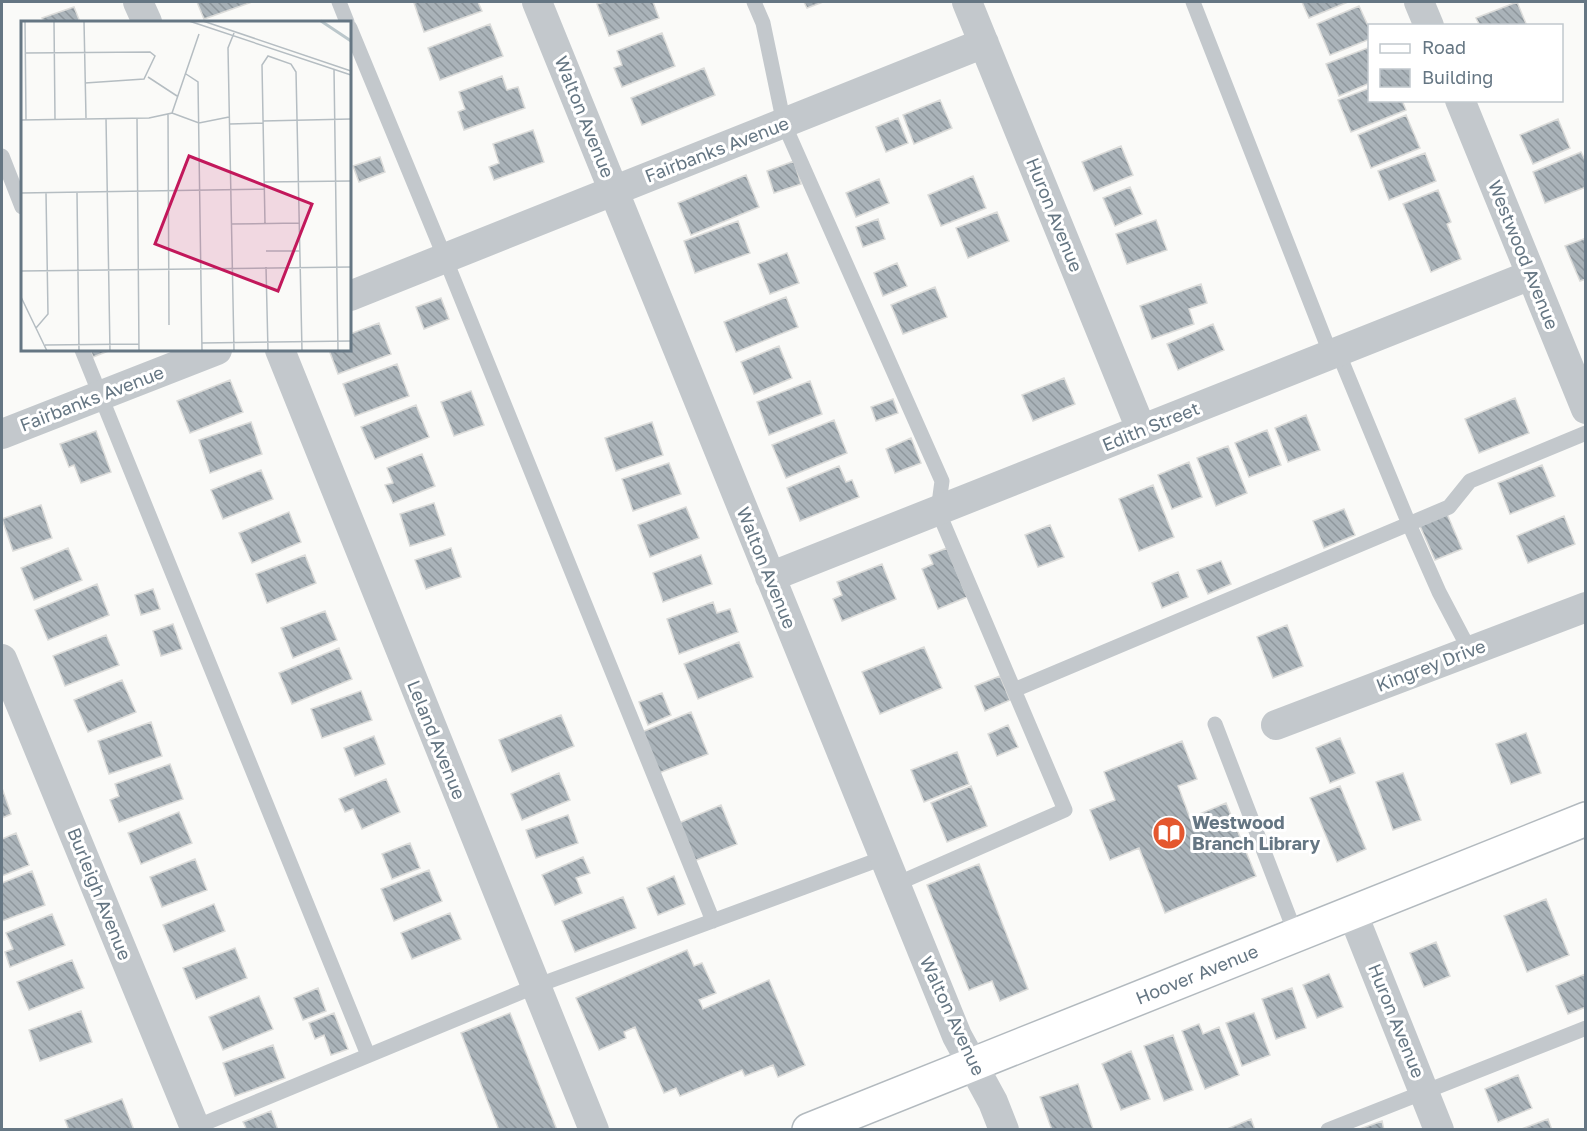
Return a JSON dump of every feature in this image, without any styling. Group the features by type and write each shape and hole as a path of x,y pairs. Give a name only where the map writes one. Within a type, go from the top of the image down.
{"street":[{"path":"138,2 147,21"},
{"name":"Walton Avenue","path":"537,2 889,872 957,1036 993,1102 1004,1130"},
{"name":"Huron Avenue","path":"967,2 1141,429"},
{"path":"1419,2 1428,24"},
{"name":"Fairbanks Avenue","path":"351,296 984,43"},
{"name":"Westwood Avenue","path":"1461,102 1586,409"},
{"name":"Edith Street","path":"770,578 1531,275"},
{"name":"Fairbanks Avenue","path":"2,434 214,351"},
{"name":"Leland Avenue","path":"280,351 594,1130"},
{"name":"Kingrey Drive","path":"1276,725 1586,607"},
{"name":"Burleigh Avenue","path":"2,659 193,1129"},
{"name":"Hoover Avenue","path":"808,1130 1586,819"},
{"name":"Huron Avenue","path":"1352,912 1439,1130"}],"lane":[{"path":"339,2 347,21"},
{"path":"193,1129 536,986 713,921 889,872 1065,810 938,511 942,481 784,124 763,23 754,2"},
{"path":"1193,2 1334,354 1443,600 1470,651"},
{"path":"351,30 713,921"},
{"path":"2,156 21,204"},
{"path":"82,351 368,1055"},
{"path":"1014,690 1449,507 1470,481 1586,433"},
{"path":"1215,724 1296,935"},
{"path":"1328,1130 1424,1090 1586,1028"}],"building":[{"path":"197,2 252,2 204,19"},
{"path":"478,2 482,11 424,32 414,3"},
{"path":"653,2 659,18 609,36 597,4"},
{"path":"804,2 823,2 807,8"},
{"path":"1302,2 1348,2 1309,18"},
{"path":"1517,2 1526,24 1479,24 1476,18"},
{"path":"1359,6 1368,26 1368,40 1330,55 1317,24"},
{"path":"74,7 80,21 44,21 42,18"},
{"path":"490,24 503,56 440,80 428,48"},
{"path":"662,33 675,66 622,87 614,68 622,65 617,51"},
{"path":"1368,48 1368,84 1339,96 1326,64"},
{"path":"704,68 715,95 642,125 631,98"},
{"path":"502,76 507,90 518,87 525,108 464,130 458,112 465,109 459,92"},
{"path":"1368,89 1368,102 1403,102 1406,110 1351,132 1338,100"},
{"path":"940,100 952,128 914,144 903,115"},
{"path":"1406,115 1420,148 1371,168 1358,135"},
{"path":"898,118 908,143 886,152 876,127"},
{"path":"1558,119 1570,148 1533,164 1520,135"},
{"path":"533,130 544,162 494,180 489,167 499,163 493,144"},
{"path":"1121,146 1133,175 1094,191 1082,162"},
{"path":"1581,152 1586,162 1586,187 1545,203 1533,172"},
{"path":"1425,153 1436,181 1389,200 1378,171"},
{"path":"380,157 385,172 359,182 353,166"},
{"path":"794,161 801,184 774,193 767,171"},
{"path":"746,175 759,207 691,235 678,203"},
{"path":"973,176 986,208 941,226 928,195"},
{"path":"879,179 889,203 856,217 846,193"},
{"path":"1130,187 1142,214 1115,226 1103,198"},
{"path":"1438,190 1451,222 1447,224 1461,259 1431,272 1403,204"},
{"path":"997,212 1009,241 968,258 956,228"},
{"path":"878,219 885,239 863,247 856,227"},
{"path":"1156,220 1167,250 1127,264 1116,234"},
{"path":"738,221 750,253 695,273 684,241"},
{"path":"1586,238 1586,279 1580,281 1565,246"},
{"path":"787,253 799,283 770,294 758,264"},
{"path":"897,263 907,286 883,296 874,273"},
{"path":"1201,284 1207,303 1189,309 1194,324 1152,339 1140,306"},
{"path":"935,287 947,317 903,334 891,305"},
{"path":"786,297 798,327 736,352 724,322"},
{"path":"441,298 449,319 424,329 416,307"},
{"path":"379,323 391,354 338,374 329,351 351,351 351,334"},
{"path":"1213,324 1224,350 1178,370 1167,344"},
{"path":"779,346 792,378 754,394 741,362"},
{"path":"90,351 108,351 93,357"},
{"path":"397,364 409,396 355,416 343,384"},
{"path":"1064,378 1075,404 1033,421 1022,395"},
{"path":"230,380 243,412 190,433 177,401"},
{"path":"810,381 822,414 769,435 757,402"},
{"path":"471,391 484,425 454,436 441,402"},
{"path":"1515,398 1529,433 1479,453 1465,419"},
{"path":"893,399 898,413 876,421 871,407"},
{"path":"416,405 429,437 375,459 361,427"},
{"path":"1306,415 1320,450 1288,462 1275,428"},
{"path":"834,420 847,453 786,478 772,445"},
{"path":"251,422 262,454 210,473 199,440"},
{"path":"652,422 663,455 616,471 605,438"},
{"path":"1267,430 1281,465 1249,477 1235,443"},
{"path":"96,431 111,472 81,483 74,465 69,467 60,444"},
{"path":"911,438 921,463 895,473 886,449"},
{"path":"1228,446 1247,493 1216,506 1197,458"},
{"path":"422,454 435,486 393,503 385,485 393,483 387,468"},
{"path":"1189,462 1202,497 1172,509 1158,475"},
{"path":"669,463 681,494 633,511 622,479"},
{"path":"1542,465 1555,496 1510,514 1498,483"},
{"path":"839,466 846,482 852,480 859,497 800,521 787,488"},
{"path":"261,470 273,499 223,519 211,490"},
{"path":"1153,485 1174,537 1139,551 1119,499"},
{"path":"434,503 445,535 410,546 400,514"},
{"path":"41,505 52,538 13,551 2,519"},
{"path":"686,507 699,538 650,557 638,525"},
{"path":"1344,509 1355,535 1324,548 1313,521"},
{"path":"289,512 301,542 252,563 239,533"},
{"path":"1447,514 1462,549 1435,560 1420,526"},
{"path":"1564,516 1575,544 1528,563 1517,536"},
{"path":"1050,525 1064,557 1038,567 1025,535"},
{"path":"68,548 82,580 34,600 21,568"},
{"path":"451,548 461,577 426,589 415,560"},
{"path":"947,548 967,597 938,609 922,569 933,564 929,555"},
{"path":"305,555 316,583 267,603 256,574"},
{"path":"701,555 712,584 663,602 653,573"},
{"path":"1221,561 1231,584 1208,594 1197,570"},
{"path":"882,564 896,599 842,621 833,599 842,595 837,582"},
{"path":"1178,572 1188,597 1162,608 1152,583"},
{"path":"97,584 109,615 48,640 35,610"},
{"path":"153,589 160,609 141,615 135,595"},
{"path":"713,602 717,613 730,609 738,632 679,654 667,619"},
{"path":"325,611 337,640 293,658 281,628"},
{"path":"173,624 182,649 161,656 153,631"},
{"path":"1287,625 1303,666 1273,678 1257,637"},
{"path":"106,635 119,665 65,686 53,656"},
{"path":"739,642 753,677 698,699 684,664"},
{"path":"924,647 942,688 880,714 862,672"},
{"path":"339,648 352,679 292,704 279,673"},
{"path":"1000,676 1010,700 985,711 975,686"},
{"path":"122,680 136,712 88,732 74,700"},
{"path":"361,691 372,720 322,738 311,709"},
{"path":"662,693 671,715 648,725 639,702"},
{"path":"691,712 708,754 659,773 642,732"},
{"path":"561,715 574,746 512,772 499,740"},
{"path":"151,722 162,756 109,774 98,741"},
{"path":"1008,725 1018,747 997,756 988,734"},
{"path":"1526,733 1541,773 1511,784 1496,744"},
{"path":"374,736 385,764 355,776 344,748"},
{"path":"1340,738 1355,773 1330,783 1316,748"},
{"name":"Westwood Branch Library","path":"1182,741 1197,779 1178,786 1190,818 1226,803 1256,876 1165,913 1139,848 1110,860 1090,810 1115,800 1104,772"},
{"path":"957,752 969,784 924,802 911,770"},
{"path":"170,764 183,799 119,822 110,800 119,796 115,784"},
{"path":"559,773 570,800 522,820 511,794"},
{"path":"1403,773 1421,820 1393,830 1376,782"},
{"path":"386,779 400,812 362,829 353,809 345,812 339,799"},
{"path":"971,786 987,826 947,842 931,803"},
{"path":"1340,786 1366,849 1337,862 1310,798"},
{"path":"2,788 11,814 2,818"},
{"path":"721,805 737,844 694,861 679,823"},
{"path":"179,812 192,843 141,864 128,833"},
{"path":"568,815 578,843 536,858 526,830"},
{"path":"16,833 29,865 2,876 2,839"},
{"path":"410,843 420,868 392,879 382,854"},
{"path":"583,857 590,873 576,878 582,893 555,905 542,875"},
{"path":"195,859 207,890 162,907 150,877"},
{"path":"979,864 1028,989 1000,1001 992,981 969,990 927,885"},
{"path":"429,870 442,901 394,921 381,889"},
{"path":"32,871 45,905 2,921 2,883"},
{"path":"674,876 685,904 658,915 647,888"},
{"path":"623,897 636,928 575,952 562,921"},
{"path":"1546,899 1569,955 1527,972 1504,916"},
{"path":"214,904 225,931 174,952 163,925"},
{"path":"450,913 461,939 412,959 401,933"},
{"path":"52,914 65,945 10,967 5,952 13,949 6,933"},
{"path":"1436,942 1450,976 1424,987 1410,953"},
{"path":"235,948 247,978 196,999 183,968"},
{"path":"687,950 694,966 702,963 716,993 699,1000 703,1009 769,980 805,1065 778,1077 773,1065 745,1076 742,1070 680,1096 676,1088 664,1093 635,1027 624,1032 626,1038 599,1050 576,998"},
{"path":"72,960 84,988 29,1010 17,982"},
{"path":"1329,974 1343,1007 1317,1018 1303,985"},
{"path":"1585,974 1586,1007 1568,1014 1556,986"},
{"path":"318,988 326,1011 303,1020 294,998"},
{"path":"1292,988 1306,1028 1276,1039 1262,999"},
{"path":"259,996 273,1029 223,1050 209,1017"},
{"path":"81,1011 92,1042 40,1061 29,1030"},
{"path":"334,1013 348,1049 331,1055 324,1035 315,1039 309,1023"},
{"path":"510,1013 557,1130 499,1130 461,1033"},
{"path":"1254,1013 1270,1055 1242,1066 1226,1023"},
{"path":"1199,1024 1203,1034 1219,1027 1239,1075 1205,1089 1182,1031"},
{"path":"1173,1035 1193,1090 1164,1101 1144,1046"},
{"path":"273,1045 285,1078 235,1096 223,1063"},
{"path":"1131,1051 1150,1099 1121,1110 1102,1064"},
{"path":"1518,1075 1532,1108 1498,1122 1485,1089"},
{"path":"1078,1084 1093,1129 1052,1130 1040,1097"},
{"path":"122,1099 134,1130 69,1130 65,1120"},
{"path":"271,1111 278,1130 247,1130 243,1122"},
{"path":"1251,1119 1255,1130 1227,1129"},
{"path":"1548,1119 1552,1130 1519,1130"},
{"path":"1382,1121 1384,1130 1357,1130"}],"place":[{"name":"Westwood Branch Library","path":"1169,833"}]}
